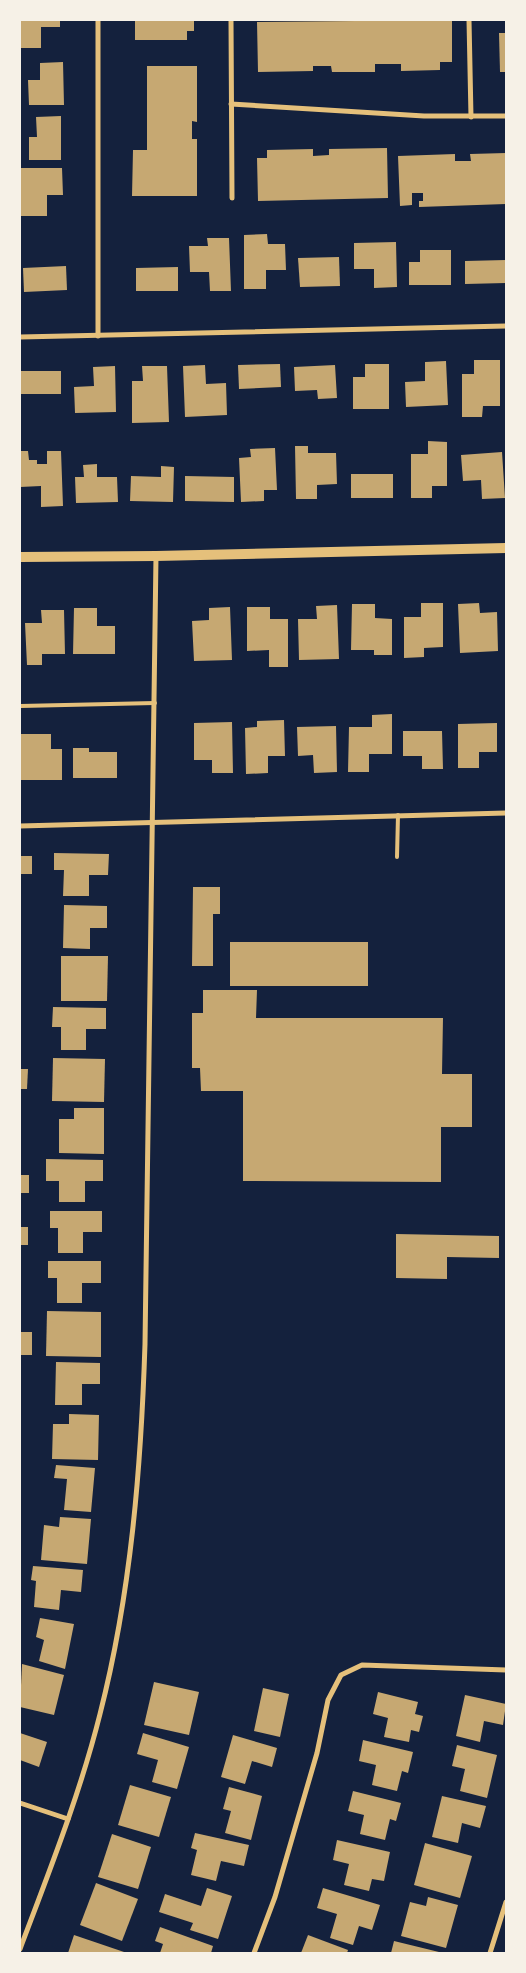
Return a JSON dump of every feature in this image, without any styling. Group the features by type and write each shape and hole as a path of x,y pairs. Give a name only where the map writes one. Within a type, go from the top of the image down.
{"main road":[{"path":"20,557 156,556 506,548"}],"street":[{"path":"98,20 98,336"},
{"path":"231,20 232,198"},
{"path":"469,20 471,117"},
{"path":"232,104 471,117 506,116"},
{"path":"20,337 506,326"},
{"path":"20,1949 68,1819 100,1713 126,1587 137,1496 145,1344 154,820 156,556"},
{"path":"20,826 154,820 506,813"},
{"path":"254,1953 275,1897 317,1753 328,1700 341,1675 362,1665 506,1670"},
{"path":"20,1803 68,1819"},
{"path":"490,1953 506,1902"}],"lane":[{"path":"20,706 155,703"},
{"path":"397,857 398,815"}],"building":[{"path":"20,20 60,20 60,27 41,27 41,48 20,48"},
{"path":"135,20 194,20 194,31 187,31 187,40 135,40"},
{"path":"452,20 452,62 440,62 440,70 401,71 401,64 375,64 375,72 332,72 331,66 313,66 313,71 258,72 257,22"},
{"path":"499,33 506,33 506,72 500,72"},
{"path":"63,62 64,105 29,105 28,80 40,80 40,63"},
{"path":"147,66 197,66 197,122 192,121 192,139 197,139 197,196 132,196 133,150 147,150"},
{"path":"61,116 61,160 29,160 29,137 37,137 36,117"},
{"path":"387,148 388,198 258,201 257,158 267,158 267,150 313,149 313,156 329,155 329,149"},
{"path":"506,153 506,204 419,207 419,201 423,201 423,193 412,193 412,205 400,206 398,156 455,154 455,161 471,161 470,154"},
{"path":"20,168 62,168 63,195 47,195 47,216 20,216"},
{"path":"267,234 268,244 285,244 286,270 266,270 266,289 244,289 244,235"},
{"path":"207,238 229,238 231,291 210,291 209,272 190,272 189,246 208,246"},
{"path":"396,242 397,287 374,288 374,269 354,269 354,243"},
{"path":"420,250 451,250 451,285 409,285 409,262 420,262"},
{"path":"339,257 340,286 300,287 298,258"},
{"path":"506,260 506,283 465,284 465,261"},
{"path":"66,266 67,290 24,292 23,268"},
{"path":"178,267 178,291 136,291 136,268"},
{"path":"474,360 500,360 500,406 483,406 482,417 462,417 462,374 474,374"},
{"path":"446,361 448,405 406,407 405,382 425,381 425,362"},
{"path":"280,364 281,387 239,389 238,365"},
{"path":"365,364 389,364 389,409 353,409 353,377 365,377"},
{"path":"205,365 206,384 226,383 227,415 185,417 183,366"},
{"path":"335,365 337,398 318,399 317,390 295,391 294,367"},
{"path":"115,366 116,412 75,413 74,387 94,386 93,367"},
{"path":"142,366 167,366 169,422 132,423 132,381 143,381"},
{"path":"20,371 61,371 61,394 20,394"},
{"path":"428,441 447,442 447,486 432,486 432,498 411,498 411,454 428,454"},
{"path":"295,446 308,446 308,453 336,453 337,484 317,485 317,499 296,499"},
{"path":"275,448 277,490 264,490 264,501 241,502 239,458 251,457 250,449"},
{"path":"21,451 28,451 29,460 37,460 37,464 47,464 47,451 61,451 63,506 41,507 41,486 20,487"},
{"path":"502,452 505,498 482,499 481,480 463,481 461,455"},
{"path":"97,464 97,477 117,477 118,502 76,503 75,477 84,477 83,465"},
{"path":"161,466 174,467 173,502 130,501 131,476 161,477"},
{"path":"351,474 393,474 393,498 351,498"},
{"path":"185,476 234,477 234,502 185,501"},
{"path":"421,603 443,603 443,647 424,648 424,657 404,658 404,617 421,617"},
{"path":"479,603 480,613 497,612 498,651 460,653 458,604"},
{"path":"352,604 375,604 375,618 392,619 392,655 374,655 374,650 351,650"},
{"path":"337,605 339,659 299,660 298,619 317,619 316,606"},
{"path":"230,607 232,660 194,661 192,621 209,620 209,608"},
{"path":"247,607 270,607 270,619 288,619 288,667 269,667 269,650 247,651"},
{"path":"74,608 97,608 97,626 115,626 115,654 73,654"},
{"path":"41,610 64,610 65,654 42,654 42,665 27,665 25,623 42,623"},
{"path":"392,714 392,754 369,754 369,772 348,772 349,727 372,727 372,715"},
{"path":"284,720 285,756 268,756 268,773 246,774 245,728 257,727 257,721"},
{"path":"232,722 233,773 212,773 212,760 194,760 194,723"},
{"path":"497,723 497,752 479,752 479,768 458,768 458,724"},
{"path":"336,726 337,772 314,773 313,755 298,756 297,727"},
{"path":"403,731 442,731 443,769 422,769 422,756 403,756"},
{"path":"20,734 51,734 51,749 62,749 62,780 20,780"},
{"path":"73,748 89,748 89,752 117,752 117,778 73,778"},
{"path":"54,853 109,854 108,875 89,875 89,896 63,896 64,870 54,870"},
{"path":"20,856 32,856 32,874 20,874"},
{"path":"193,887 220,887 220,914 213,914 213,966 192,966"},
{"path":"64,905 107,906 107,928 90,928 90,949 63,948"},
{"path":"230,942 368,942 368,986 230,986"},
{"path":"61,956 108,956 107,1001 61,1001"},
{"path":"203,990 257,990 256,1018 443,1018 442,1074 472,1074 472,1127 441,1127 441,1182 243,1181 243,1091 201,1091 200,1068 192,1068 192,1013 203,1013"},
{"path":"53,1007 106,1008 106,1029 86,1029 86,1050 61,1050 61,1027 52,1027"},
{"path":"53,1058 105,1059 104,1102 52,1101"},
{"path":"20,1069 28,1069 27,1089 20,1089"},
{"path":"74,1108 104,1108 104,1154 59,1153 59,1119 74,1119"},
{"path":"46,1159 103,1160 103,1181 85,1181 85,1202 59,1202 59,1181 46,1181"},
{"path":"20,1175 29,1175 29,1193 20,1193"},
{"path":"50,1211 102,1211 102,1232 83,1232 83,1253 58,1253 58,1228 50,1228"},
{"path":"20,1227 28,1227 28,1245 20,1245"},
{"path":"396,1234 499,1236 499,1258 447,1257 447,1279 396,1278"},
{"path":"48,1261 101,1261 101,1283 82,1283 82,1303 57,1303 57,1278 48,1278"},
{"path":"47,1311 101,1312 101,1357 46,1356"},
{"path":"20,1332 32,1332 32,1355 20,1355"},
{"path":"56,1362 100,1363 100,1384 82,1384 82,1405 55,1405"},
{"path":"69,1414 99,1415 98,1460 52,1459 53,1424 69,1424"},
{"path":"56,1465 95,1468 91,1512 64,1510 67,1479 54,1478"},
{"path":"60,1517 91,1519 87,1564 41,1560 44,1525 59,1527"},
{"path":"33,1566 83,1570 81,1592 61,1590 59,1610 34,1607 36,1581 31,1580"},
{"path":"40,1618 74,1624 65,1669 39,1661 44,1640 36,1637"},
{"path":"22,1664 64,1675 54,1715 20,1707"},
{"path":"154,1682 199,1692 189,1735 144,1725"},
{"path":"263,1688 289,1694 280,1737 254,1731"},
{"path":"378,1692 418,1702 415,1714 423,1716 419,1732 411,1730 409,1742 384,1737 388,1718 373,1714"},
{"path":"465,1695 506,1704 503,1725 484,1721 480,1742 456,1736"},
{"path":"20,1733 47,1742 39,1767 20,1760"},
{"path":"143,1733 189,1747 177,1789 152,1782 158,1760 137,1754"},
{"path":"233,1735 277,1748 272,1767 252,1761 245,1784 221,1777"},
{"path":"363,1740 413,1752 408,1773 402,1771 397,1791 372,1785 376,1765 359,1761"},
{"path":"457,1745 497,1755 487,1798 460,1791 465,1769 452,1766"},
{"path":"130,1785 171,1797 159,1837 118,1825"},
{"path":"229,1787 262,1796 251,1840 225,1833 231,1811 223,1809"},
{"path":"353,1791 401,1803 396,1821 390,1819 385,1840 360,1834 364,1815 348,1811"},
{"path":"442,1796 486,1806 480,1828 462,1823 458,1843 432,1837"},
{"path":"195,1833 249,1845 244,1866 221,1861 216,1881 191,1875 197,1850 191,1848"},
{"path":"112,1834 151,1847 138,1889 98,1877"},
{"path":"337,1840 390,1852 384,1881 372,1879 369,1891 344,1885 349,1864 333,1860"},
{"path":"425,1843 472,1856 460,1898 414,1885"},
{"path":"96,1883 138,1899 122,1941 80,1925"},
{"path":"207,1888 232,1896 218,1939 190,1930 193,1923 159,1912 165,1894 201,1906"},
{"path":"323,1888 380,1905 372,1930 359,1926 353,1945 330,1938 337,1914 317,1908"},
{"path":"428,1897 458,1905 446,1948 401,1936 410,1902 426,1906"},
{"path":"160,1927 213,1946 211,1953 160,1953 163,1944 155,1941"},
{"path":"74,1935 127,1953 68,1953"},
{"path":"308,1935 348,1950 347,1953 301,1953"},
{"path":"394,1941 439,1952 439,1953 391,1953"}]}
